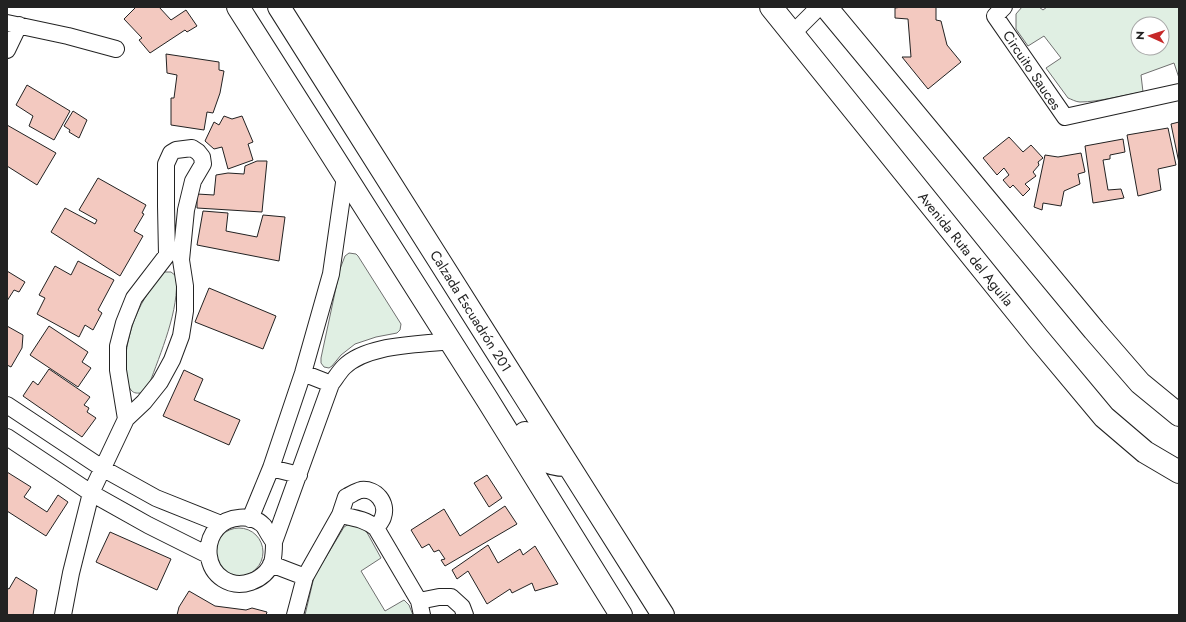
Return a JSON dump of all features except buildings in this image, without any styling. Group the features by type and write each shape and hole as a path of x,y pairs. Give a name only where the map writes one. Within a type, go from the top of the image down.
{"main road":[{"path":"238,7 480,388 621,615"},
{"name":"Calzada Escuadrón 201","path":"279,7 663,615"},
{"path":"826,7 1094,330 1140,383 1179,415"},
{"name":"Avenida Ruta del Aguila","path":"772,8 1038,338 1104,417 1145,452 1179,472"},
{"path":"480,388 489,387 498,392 540,455 551,463 567,464"},
{"path":"608,593 609,615"}],"street":[{"path":"792,34 819,7"},
{"name":"Circuito Sauces","path":"1004,7 995,16 1065,117 1179,92"},
{"path":"7,50 13,24 68,36 116,49"},
{"path":"63,615 71,573 91,493 126,419 144,402 160,382 172,360 181,336 185,311 185,286 174,258 166,206 166,164 171,153 176,150 192,148 202,157 203,164 194,181 174,258 134,298 124,323 118,346 118,370 126,419"},
{"path":"250,518 271,468 303,373 331,274 345,176"},
{"path":"274,542 263,525 250,518 240,517 230,519 221,524 213,532 208,543 208,555 213,568 223,579 236,584 251,583 263,576 271,564 274,555 274,542 331,384 344,367 364,354 384,348 450,341"},
{"path":"303,373 331,384"},
{"path":"7,406 102,468 156,498 221,524"},
{"path":"7,437 91,493 148,525 208,555"},
{"path":"271,468 299,475"},
{"path":"294,615 305,577 340,515 346,497 360,490 368,490 376,494 382,500 385,508 383,517 376,528"},
{"path":"340,515 369,522 376,528 420,608 439,597 451,597 462,607 465,615"},
{"path":"271,564 305,577"}],"green space":[{"path":"1022,7 1039,7 1043,10 1047,7 1179,7 1179,78 1174,63 1141,75 1143,92 1095,101 1077,102 1068,98 1046,68 1061,58 1044,36 1028,46 1016,29 1016,14"},
{"path":"349,253 356,254 358,256 401,324 400,330 397,333 376,337 355,344 341,355 329,368 324,367 321,363 321,358 340,269 345,256"},
{"path":"164,272 171,272 176,276 175,303 172,317 149,385 142,393 135,393 131,390 127,383 125,375 126,353 130,332 141,304"},
{"path":"349,524 364,527 381,558 361,571 385,611 404,600 409,605 413,615 305,615 314,577 344,527"},
{"path":"234,528 244,528 256,535 263,547 263,557 256,569 244,576 234,576 226,572 219,565 215,557 215,547 219,539 226,532"}]}
